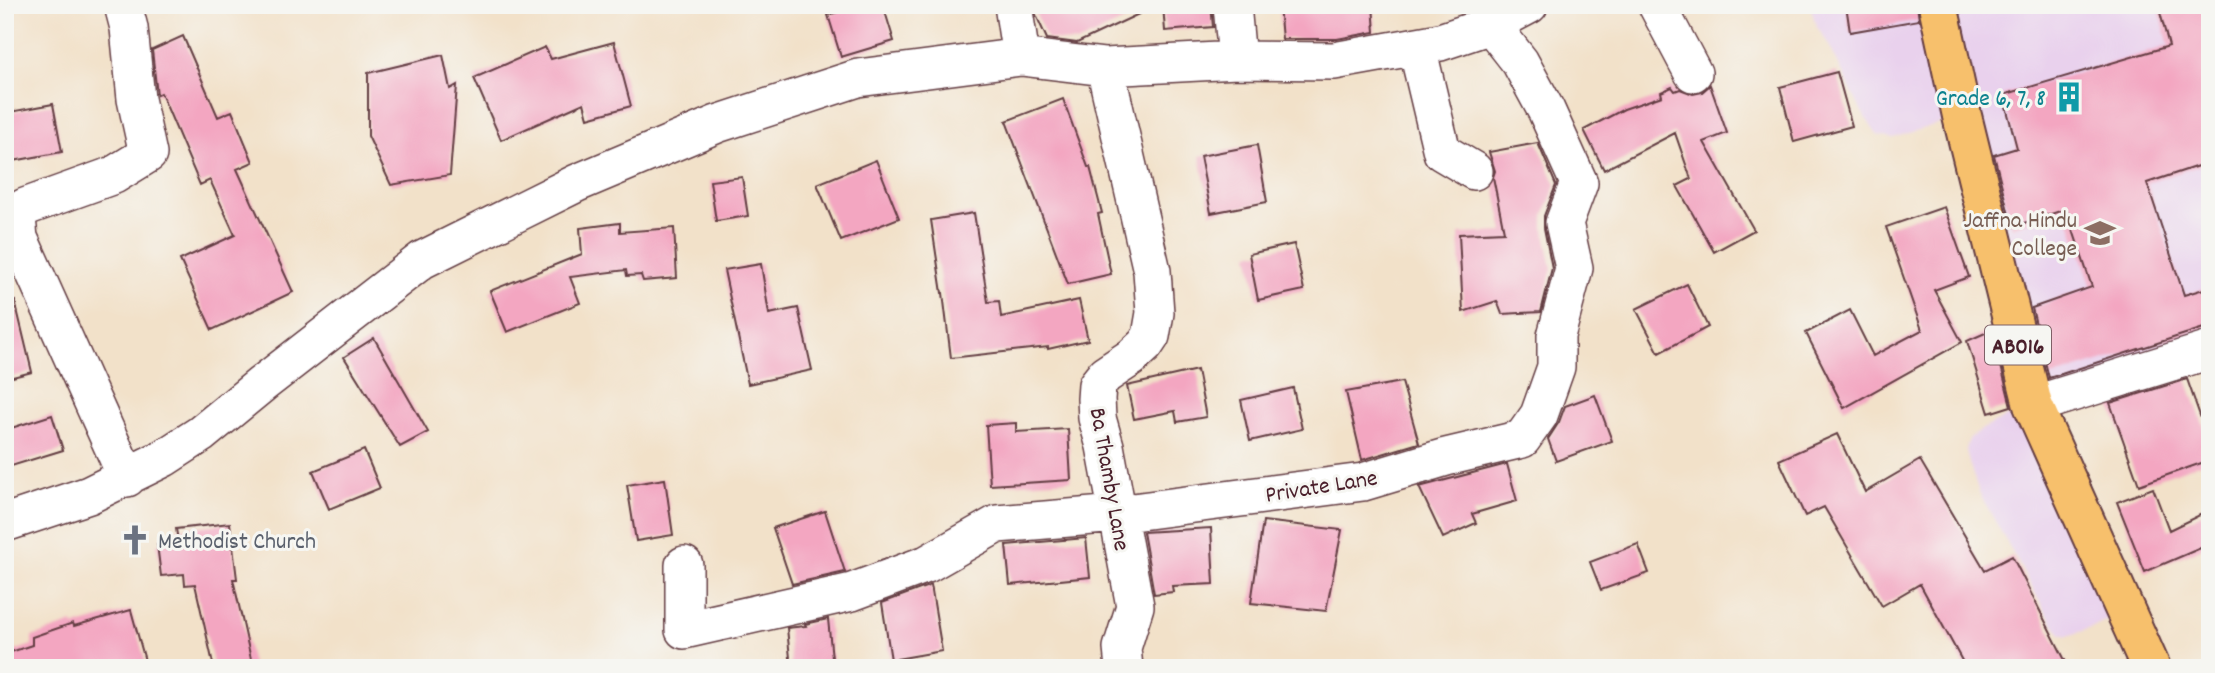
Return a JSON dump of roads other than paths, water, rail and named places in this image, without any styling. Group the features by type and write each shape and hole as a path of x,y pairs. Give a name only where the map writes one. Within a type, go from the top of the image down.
{"main road":[{"name":"AB016","path":"1938,5 1962,116 2033,405 2151,668"}],"street":[{"path":"123,5 129,28 136,99 148,153 114,176 25,206 17,218 19,238 127,478"},
{"path":"1013,5 1021,57"},
{"path":"1232,5 1237,60"},
{"path":"5,523 89,495 127,478 201,434 422,260 577,183 717,124 858,78 1021,57 1105,67 1237,60 1334,61 1440,42 1491,25 1529,5"},
{"path":"1657,5 1693,73"},
{"name":"Private Lane","path":"684,565 684,630 852,592 927,564 997,524 1117,514 1363,482 1522,439 1539,415 1556,367 1556,336 1574,268 1564,223 1579,183 1546,110 1520,62 1491,25"},
{"path":"1417,47 1442,152 1474,171"},
{"name":"Ba Thamby Lane","path":"1105,67 1153,271 1155,296 1151,336 1145,345 1105,375 1097,385 1097,418 1135,606 1122,648 1124,668"},
{"path":"2033,405 2210,350"}],"place":[{"name":"Grade 6, 7, 8","path":"2069,97"},
{"name":"Jaffna Hindu College","path":"2100,233"},
{"name":"Methodist Church","path":"135,540"}]}
